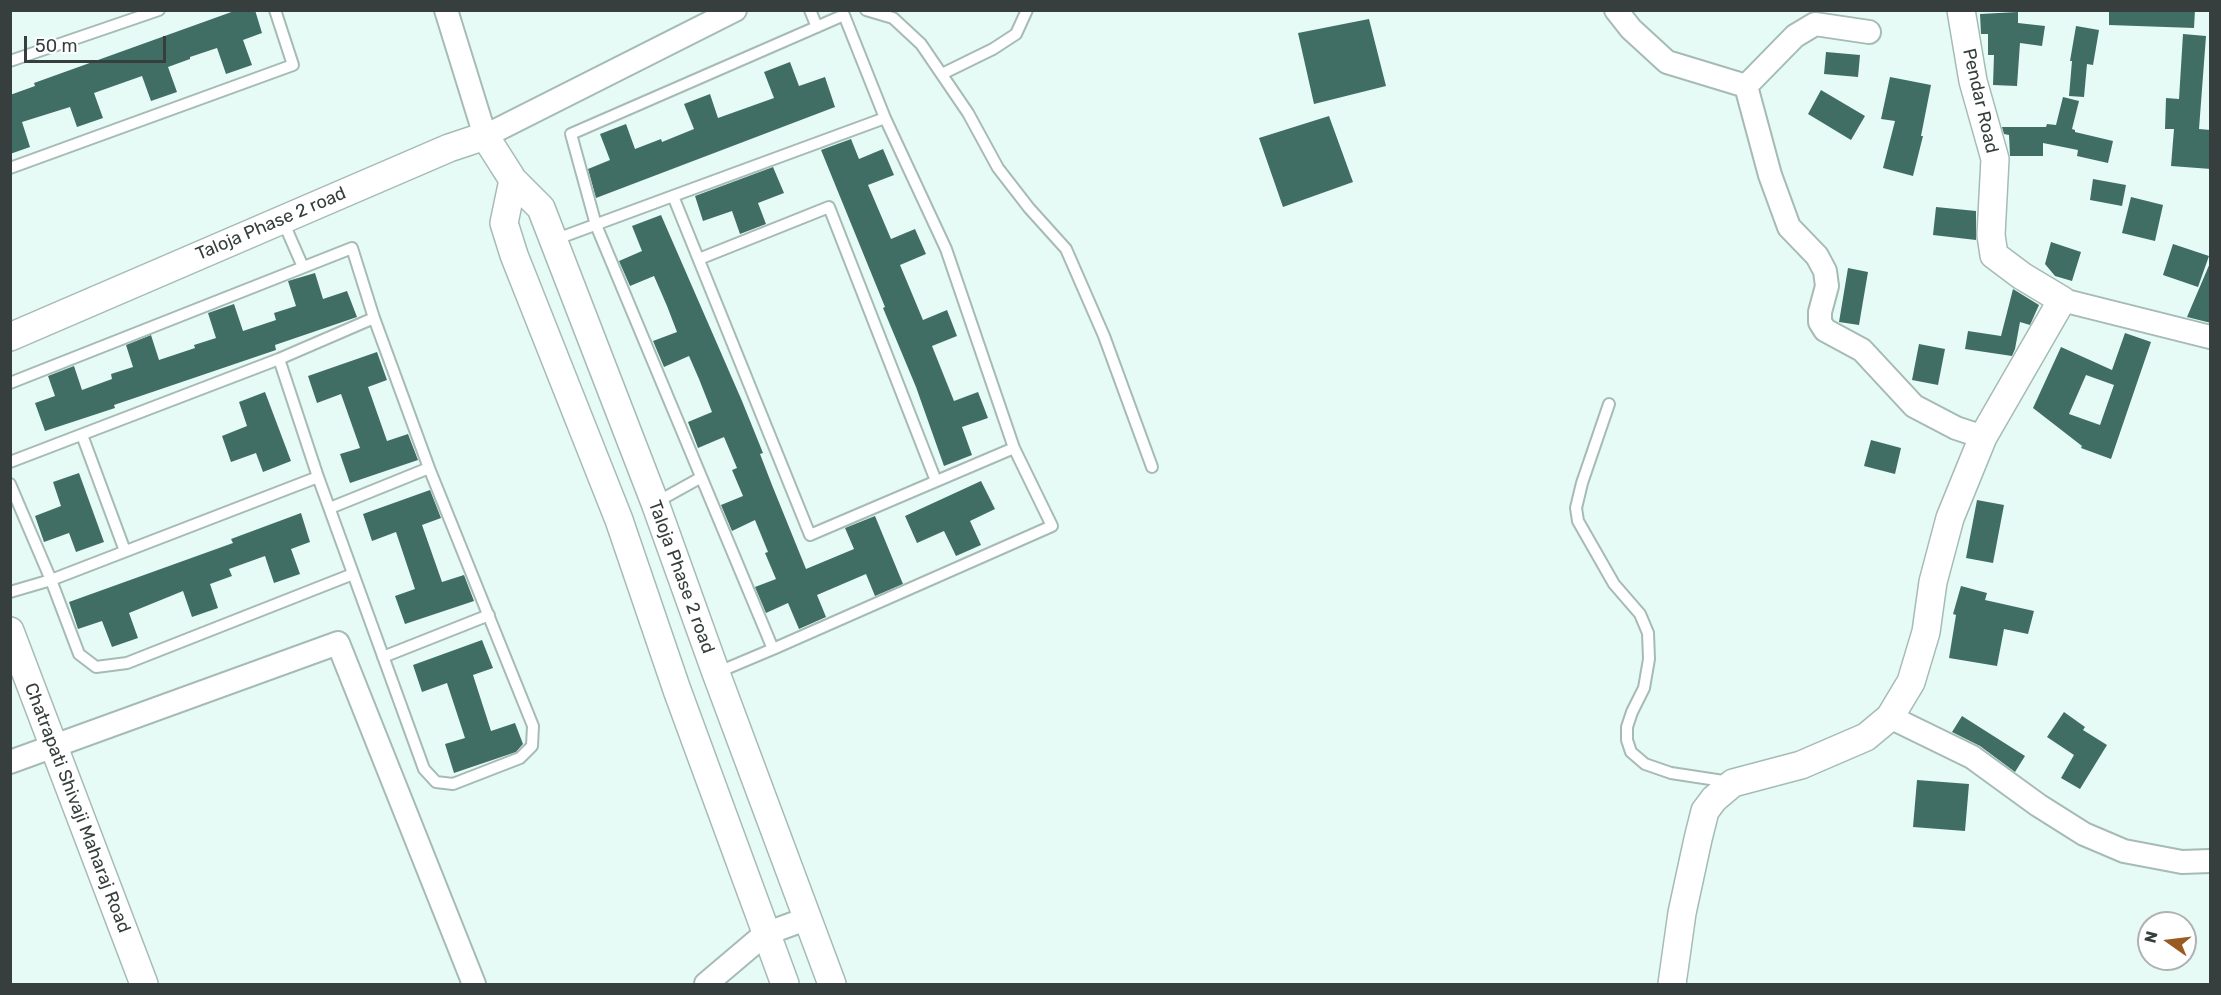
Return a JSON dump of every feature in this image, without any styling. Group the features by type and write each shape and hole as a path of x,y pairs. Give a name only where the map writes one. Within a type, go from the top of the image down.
{"street":[{"path":"446,10 485,136 735,10"},
{"path":"1616,10 1631,29 1667,62 1746,86"},
{"name":"Pendar Road","path":"1961,10 1973,81 1995,159 1991,235 1994,255 2022,276 2062,300"},
{"path":"1746,86 1795,36 1815,24 1869,32"},
{"path":"1746,86 1770,175 1789,227 1817,256 1825,271 1827,286 1820,312 1820,322 1825,330 1862,350 1914,406 1956,428 1983,437"},
{"name":"Taloja Phase 2 road","path":"10,337 448,148 485,136 513,180 541,208 655,503 806,919 832,984"},
{"path":"513,180 504,223 514,255 619,520 677,690 785,984"},
{"path":"1672,984 1682,913 1705,811 1714,799 1733,783 1801,765 1866,737 1890,717 1911,682 1926,632 1933,582 1950,518 1983,437 2062,300 2211,337"},
{"name":"Chatrapati Shivaji Maharaj Road","path":"10,631 144,984"},
{"path":"10,762 338,643 474,984"},
{"path":"1890,717 1972,757 2038,805 2084,834 2124,851 2182,862 2211,861"},
{"path":"706,984 765,934 806,919"}],"lane":[{"path":"10,61 159,10"},
{"path":"10,168 293,65 275,10"},
{"path":"810,10 817,27"},
{"path":"866,10 893,18 921,44 968,113 998,168 1029,208 1066,249 1104,336 1152,467"},
{"path":"942,74 993,49 1016,34 1027,10"},
{"path":"716,673 773,649 1052,526 1014,448 946,249 885,118 844,15 570,134 596,225 773,649"},
{"path":"554,240 885,118"},
{"path":"673,196 810,535 1014,448"},
{"path":"699,259 828,207 936,481"},
{"path":"282,219 303,267"},
{"path":"10,383 352,248 374,318 429,468 533,726 532,746 520,758 453,784 436,782 424,769 318,477 279,359"},
{"path":"10,462 279,359 374,318"},
{"path":"1609,404 1582,483 1576,508 1578,521 1614,584 1640,614 1648,633 1649,659 1644,688 1627,727 1627,740 1631,752 1646,764 1671,773 1733,783"},
{"path":"82,435 125,551"},
{"path":"330,508 429,468"},
{"path":"10,592 51,580 318,477"},
{"path":"655,503 700,478"},
{"path":"10,484 51,580 79,654 96,667 127,663 353,574"},
{"path":"383,657 489,615"}],"building":[{"path":"237,10 255,10 262,33 243,40 252,65 226,74 217,48 190,57 190,59 168,67 177,92 151,101 142,76 94,93 103,118 77,127 70,107 22,122 30,147 10,154 10,95 35,86 34,83"},
{"path":"2109,10 2195,10 2194,28 2109,25"},
{"path":"2018,12 2018,23 2045,26 2042,46 2020,43 2017,86 1993,85 1994,55 1988,55 1988,34 1981,34 1980,14"},
{"path":"1369,19 1386,86 1314,104 1298,33"},
{"path":"2076,26 2099,30 2093,65 2087,64 2084,97 2069,96 2072,61 2070,61"},
{"path":"2183,34 2206,36 2199,129 2211,130 2211,169 2171,166 2174,129 2165,129 2166,98 2179,99"},
{"path":"1826,52 1860,55 1858,77 1824,74"},
{"path":"790,62 799,86 825,77 835,107 596,198 588,169 610,160 600,134 626,124 635,149 661,139 662,142 694,129 684,104 710,94 718,118 774,98 764,72"},
{"path":"1890,77 1931,85 1921,136 1923,136 1913,176 1883,168 1895,121 1881,119"},
{"path":"1821,90 1865,116 1851,140 1808,114"},
{"path":"2063,97 2079,101 2072,129 2075,132 2113,141 2108,163 2077,156 2078,150 2043,143 2043,156 2010,156 2009,135 2004,134 2002,127 2056,125"},
{"path":"1329,116 1353,182 1283,207 1259,138"},
{"path":"851,139 859,159 883,149 894,175 868,185 891,239 915,229 926,254 900,265 923,320 947,310 957,336 932,346 954,401 978,392 988,418 962,427 972,455 944,466 916,387 883,308 885,307 821,150"},
{"path":"773,167 784,193 758,203 766,224 740,234 732,211 703,221 695,196"},
{"path":"2093,179 2126,185 2122,206 2090,200"},
{"path":"2131,197 2163,205 2155,241 2122,233"},
{"path":"1936,207 1976,211 1976,240 1933,235"},
{"path":"661,215 742,401 763,453 760,454 806,569 854,549 845,528 875,516 903,584 875,596 866,574 817,595 826,617 799,629 788,603 766,613 755,587 776,579 755,520 732,531 721,505 743,496 732,470 737,468 724,437 698,448 688,422 712,412 699,379 689,356 664,367 653,341 677,332 667,306 654,276 630,286 619,261 642,251 632,226"},
{"path":"2051,242 2081,252 2072,281 2055,276 2045,264"},
{"path":"2173,244 2209,256 2198,287 2163,275"},
{"path":"2211,263 2211,323 2187,317"},
{"path":"1848,268 1868,272 1859,325 1839,322"},
{"path":"315,273 323,299 347,291 357,317 275,345 276,350 45,431 35,403 55,396 48,376 74,366 82,390 112,379 111,374 133,367 126,345 151,335 159,360 195,348 194,345 216,338 208,313 234,304 243,331 276,320 274,313 296,306 288,281"},
{"path":"2013,289 2039,305 2030,325 2020,322 2012,356 1965,349 1968,331 2001,336"},
{"path":"2125,333 2151,342 2111,459 2081,448 2082,446 2033,408 2061,347 2112,370","holes":["2086,375 2114,385 2100,425 2069,414"]},
{"path":"1919,344 1945,349 1938,385 1912,380"},
{"path":"377,352 387,380 368,387 387,441 408,434 418,460 350,483 340,454 360,448 341,394 317,403 308,376"},
{"path":"265,392 291,461 263,472 256,453 231,462 222,436 247,426 239,402"},
{"path":"1871,440 1901,448 1895,474 1864,466"},
{"path":"79,473 104,542 76,552 69,533 44,542 35,516 61,506 53,482"},
{"path":"981,481 995,509 970,521 981,545 956,556 944,531 917,543 905,516"},
{"path":"430,490 441,518 422,525 442,582 464,575 474,601 405,624 395,596 415,589 396,532 372,541 363,514"},
{"path":"1977,500 2004,505 1993,563 1966,558"},
{"path":"301,513 310,542 291,549 300,574 274,583 265,556 229,569 232,576 210,584 218,608 192,617 183,591 129,613 138,638 112,647 102,621 78,629 69,602 233,543 231,539"},
{"path":"1961,586 1987,593 1985,600 2034,611 2028,634 2004,629 1997,666 1949,658 1956,615 1953,614"},
{"path":"482,640 493,668 473,675 491,731 515,723 523,744 516,752 454,773 445,744 465,738 447,683 422,692 413,665"},
{"path":"2064,712 2085,727 2083,730 2107,745 2080,789 2061,778 2074,755 2047,737"},
{"path":"1962,716 2025,756 2015,772 1980,746 1952,732"},
{"path":"1917,780 1969,784 1965,831 1913,827"}]}
